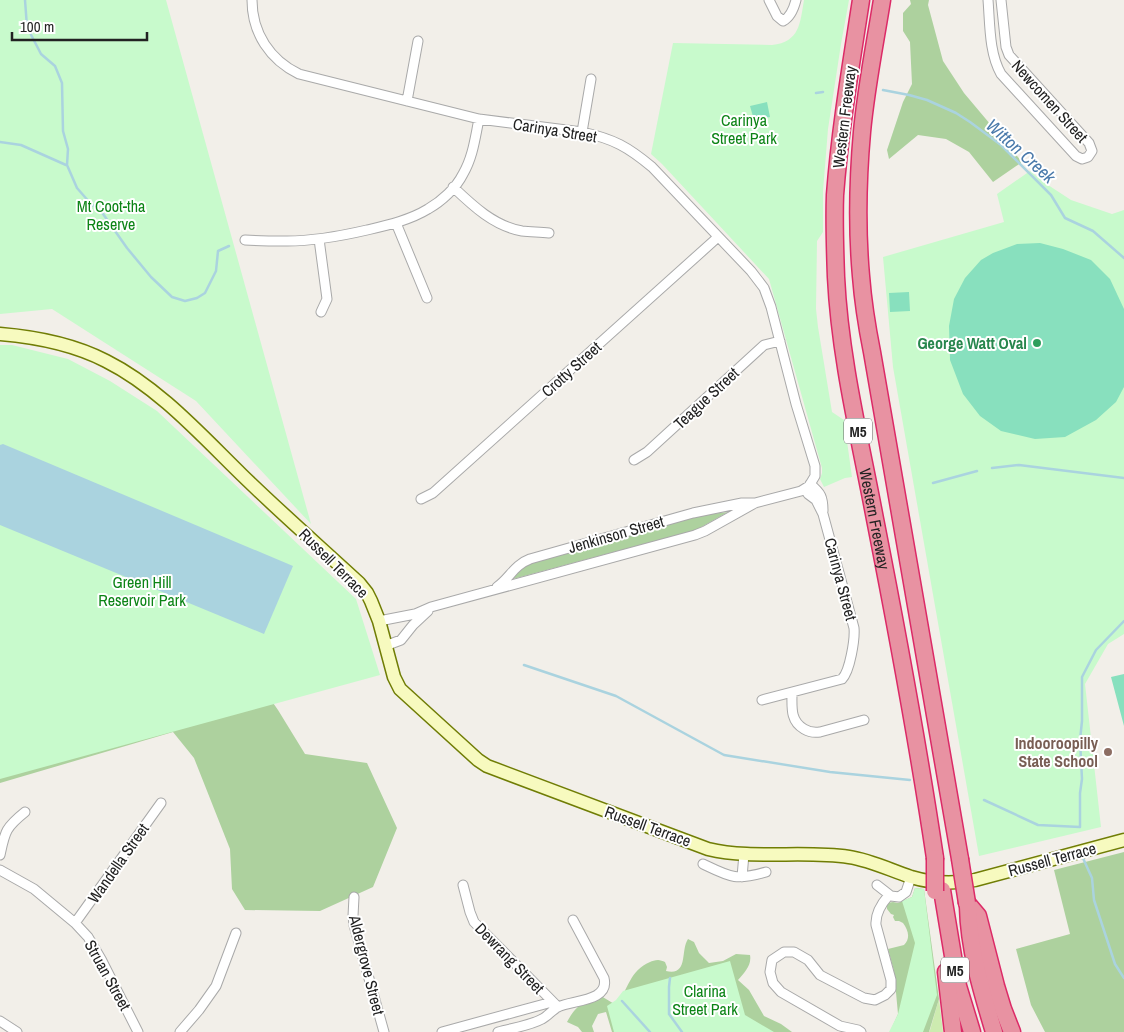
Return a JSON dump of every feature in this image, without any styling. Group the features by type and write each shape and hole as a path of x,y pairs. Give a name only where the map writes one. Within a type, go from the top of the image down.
{"highway":[{"name":"Western Freeway","path":"861,0 838,158 835,197 836,278 845,356 905,674 935,858 941,908 958,986 972,1032"},
{"name":"Western Freeway","path":"882,0 862,132 860,207 861,275 864,308 968,903 968,921 973,949 994,1032"},
{"path":"968,903 978,916 996,986 1012,1032"},
{"path":"941,908 953,1032"}],"main road":[{"name":"Russell Terrace","path":"0,334 27,336 82,350 106,361 146,386 179,414 367,593 372,600 394,677 400,689 487,766 720,852 848,856 920,879 948,882 975,880 1124,840"}],"street":[{"name":"Carinya Street","path":"252,0 254,23 262,41 274,56 291,70 308,77 479,119 582,132 616,142 642,158 652,167 751,271 764,288 772,307 796,404 815,466 815,476 808,487 816,489 822,497 823,514 854,628 854,645 843,678 792,693"},
{"path":"769,0 777,16 783,21 790,16 794,1"},
{"name":"Newcomen Street","path":"988,0 994,55 998,68 1007,82 1076,156 1082,159 1088,157 1092,151 1089,143 1009,55 1002,0"},
{"path":"407,102 418,41"},
{"name":"Newcomen Street","path":"994,55 1007,49"},
{"path":"582,132 591,78"},
{"path":"245,240 287,241 319,239 351,234 396,223 417,215 438,203 454,187 463,174 472,153 479,119"},
{"path":"454,187 484,214 498,223 522,231 549,233"},
{"path":"396,223 427,298"},
{"name":"Crotty Street","path":"421,499 433,493 718,237"},
{"path":"319,239 327,299 321,312"},
{"name":"Teague Street","path":"634,460 647,452 764,345 780,341"},
{"name":"Jenkinson Street","path":"379,621 416,614 444,603 702,533 755,503 808,487"},
{"name":"Jenkinson Street","path":"490,591 501,584 519,565 530,559 694,513 742,503 755,503"},
{"name":"Jenkinson Street","path":"385,646 400,641 422,616 444,603"},
{"path":"762,700 792,693 794,720 798,725 814,732 864,720"},
{"name":"Wandella Street","path":"75,923 161,803"},
{"path":"0,856 5,833 12,822 25,812"},
{"path":"742,877 744,854"},
{"name":"Russell Terrace","path":"703,864 726,875 742,877 766,872"},
{"name":"Struan Street","path":"0,870 34,888 75,923 88,937 138,1032"},
{"path":"877,885 889,895 898,897 907,890 911,877"},
{"name":"Dewrang Street","path":"463,885 474,922 555,1004"},
{"path":"861,1032 840,1026 781,992 773,983 770,972 772,960 784,952 794,952 808,960 820,975 864,998 875,1000 885,995 891,989 891,980 875,920 878,911 889,895"},
{"name":"Aldergrove Street","path":"354,898 354,925 384,1032"},
{"path":"442,1032 555,1004 592,998 599,993 604,987 604,978 573,920"},
{"path":"180,1032 216,986 236,933"},
{"path":"498,1032 531,1028 555,1004"},
{"path":"0,1021 17,1032"}],"green space":[{"name":"Mt Coot-tha Reserve","path":"0,0 166,0 311,524 196,401 52,309 0,314"},
{"name":"Carinya Street Park","path":"804,0 849,0 828,129 823,191 823,232 817,241 816,309 832,412 844,420 852,477 824,487 820,479 822,468 769,279 651,154 673,43 772,45 781,43 793,36 797,30 800,24"},
{"path":"910,0 929,0 928,5 943,61 964,93 1022,162 993,182 969,152 946,139 918,135 889,159 887,150 903,102 912,84 910,42 903,31 903,13 911,4"},
{"path":"767,102 770,117 754,120 750,106"},
{"path":"1030,171 1071,200 1112,214 1124,210 1124,634 1108,644 1085,684 1101,827 979,856 893,367 883,257 1004,222 997,194"},
{"name":"George Watt Oval","path":"1040,243 1063,249 1091,260 1110,279 1124,309 1124,387 1116,402 1096,420 1065,437 1035,439 1001,431 980,416 963,394 950,360 949,326 954,299 965,278 981,260 993,253 1017,244"},
{"path":"909,292 910,311 890,312 889,293"},
{"name":"Green Hill Reservoir Park","path":"0,345 12,345 68,359 110,381 157,411 356,599 380,675 0,779"},
{"path":"728,512 696,530 513,579 519,570 536,561 703,515"},
{"path":"0,564 237,651 278,710 305,754 367,763 397,828 373,887 320,911 245,910 232,889 230,849 194,758 173,732 0,783"},
{"path":"1124,674 1124,726 1111,677"},
{"path":"1124,852 1124,1032 1045,1032 1031,1005 1016,949 1070,934 1054,870"},
{"path":"915,888 924,889 939,999 929,1032 890,1032 898,1014 894,971 888,949 904,945 908,937 903,923 895,921 894,915 887,909 887,903 898,903 912,897"},
{"path":"915,888 924,889 937,995 923,1032 889,1032 898,1014 915,943 902,901 912,897"},
{"name":"Clarina Street Park","path":"688,939 694,942 699,953 709,963 723,961 736,954 750,955 749,965 738,980 749,990 764,1016 792,1032 612,1032 606,1012 598,1014 592,1026 594,1032 582,1032 578,1027 567,1022 574,1011 589,1000 601,996 616,1005 633,975 650,962 656,960 665,962 666,971 673,972 678,970 683,961"},
{"name":"Clarina Street Park","path":"730,961 745,1015 774,1032 614,1032 607,1006 616,1000 623,991"},
{"path":"939,999 943,1032 929,1032 930,1030"}],"water":[{"path":"3,444 293,566 264,634 0,525 0,445"}],"waterway":[{"name":"Witton Creek","path":"25,0 27,27 41,54 55,66 62,83 63,131 68,149 67,165 77,188 91,204 101,211 127,248 151,277 172,297 185,301 197,298 205,293 216,271 218,251 229,246"},
{"name":"Witton Creek","path":"883,90 927,100 956,113 970,122 1001,145 1051,195 1065,218 1093,231 1124,258"},
{"name":"Witton Creek","path":"816,93 823,92"},
{"path":"0,142 21,145 66,165"},
{"path":"992,468 1019,465 1124,478"},
{"path":"933,483 977,471"},
{"name":"Witton Creek","path":"984,800 1038,825 1080,827 1082,677 1096,650 1124,621"},
{"path":"524,665 616,696 724,755 830,772 910,780"},
{"name":"Witton Creek","path":"1082,856 1092,878 1094,900 1115,964 1124,978"},
{"path":"670,978 669,1014 682,1032"},
{"path":"622,1001 650,1032"}],"place":[{"name":"George Watt Oval","path":"1037,343"},
{"name":"Indooroopilly State School","path":"1108,752"}]}
